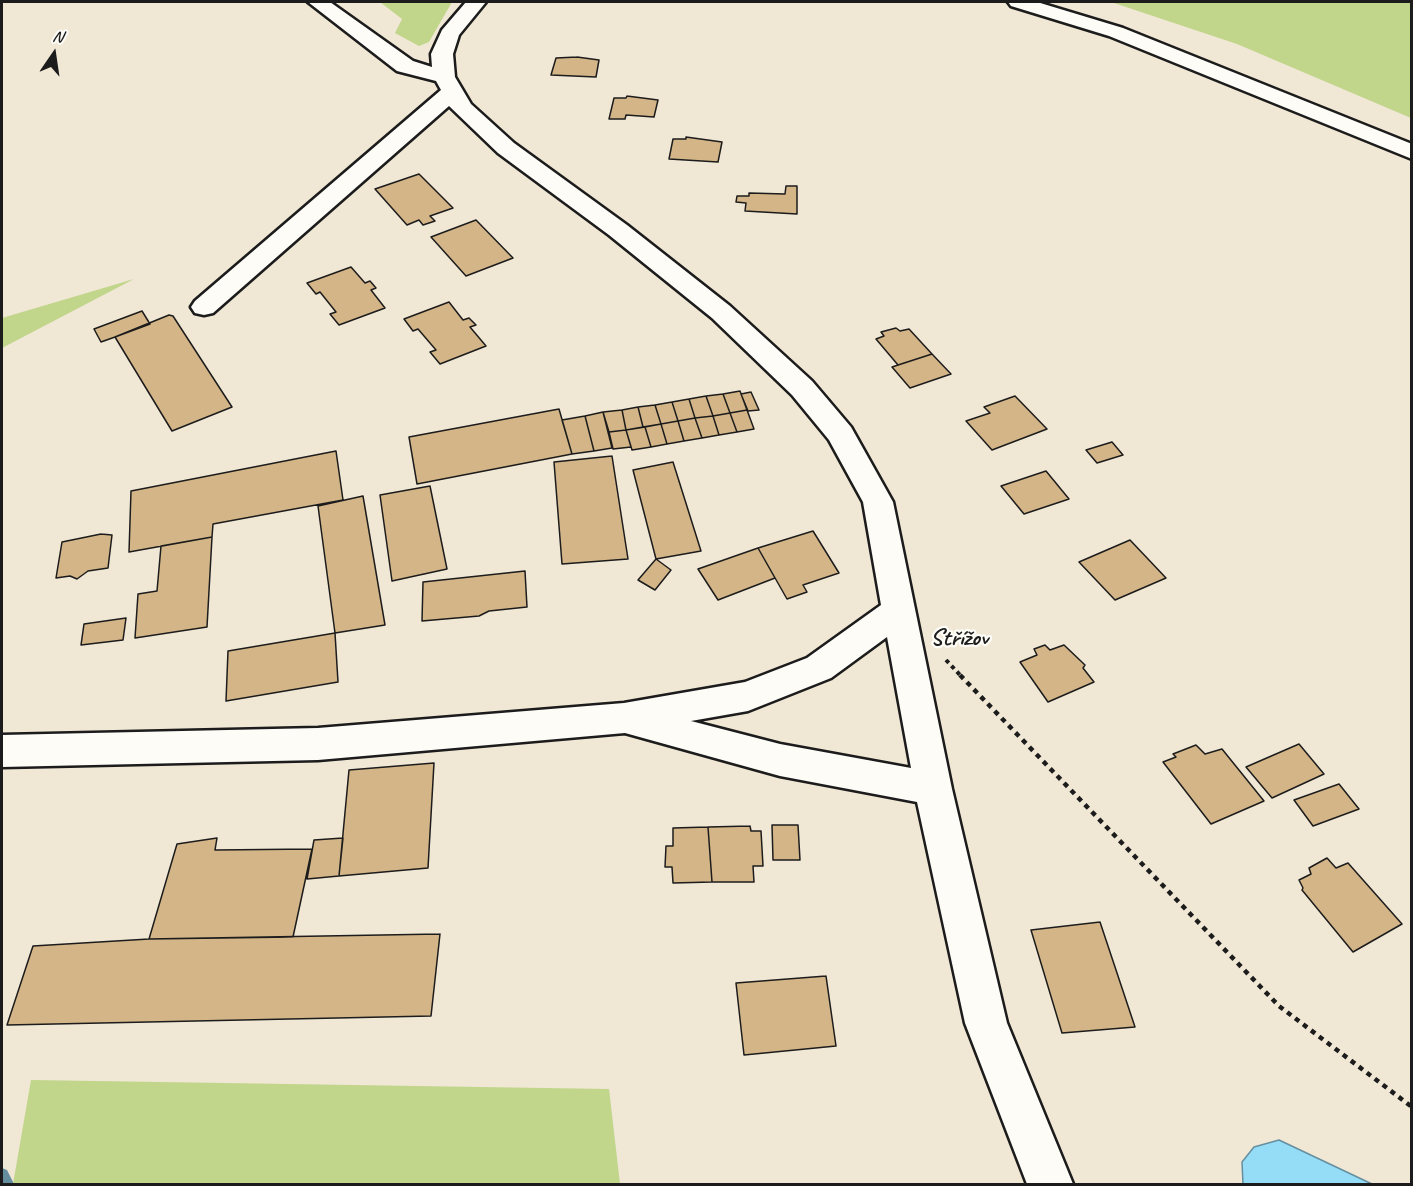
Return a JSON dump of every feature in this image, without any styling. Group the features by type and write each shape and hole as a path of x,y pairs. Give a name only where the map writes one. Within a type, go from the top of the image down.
{"street":[{"path":"318,2 405,66 448,84"},
{"path":"476,2 449,34 442,54 448,84 462,108 506,148 618,231 721,312 802,388 841,434 878,502 933,789 986,1023 1050,1185"},
{"path":"1018,2 1116,32 1412,152"},
{"path":"204,307 448,84"},
{"path":"2,751 318,744 624,718 748,696 819,668 898,610"},
{"path":"624,718 780,760 933,789"}],"path":[{"path":"939,652 1110,833 1279,1006 1412,1107"}],"green space":[{"path":"380,2 452,2 429,42 419,46 395,33 402,19"},
{"path":"1111,2 1411,2 1411,118 1237,44"},
{"path":"134,279 2,348 2,318"},
{"path":"31,1080 609,1089 620,1184 13,1184"}],"water":[{"path":"1279,1140 1372,1184 1243,1184 1242,1162 1254,1147"}],"building":[{"path":"577,57 599,60 596,77 551,75 556,58"},
{"path":"627,96 658,100 654,117 626,115 625,119 609,119 614,98 626,98"},
{"path":"686,137 722,142 718,162 669,159 673,139 686,139"},
{"path":"419,174 453,208 430,216 435,221 423,225 419,220 407,225 375,189"},
{"path":"786,186 797,186 797,214 745,211 746,203 736,202 737,196 749,196 749,193 785,194"},
{"path":"476,220 513,258 466,276 431,237"},
{"path":"351,267 365,283 370,281 376,288 371,290 385,308 339,325 330,314 336,312 320,292 316,294 307,283"},
{"path":"449,302 463,320 469,318 476,325 470,327 486,346 440,364 430,352 436,350 418,329 413,331 404,319"},
{"path":"142,311 150,324 101,342 94,329"},
{"path":"169,315 173,316 232,407 172,431 115,337"},
{"path":"896,328 900,331 909,329 932,354 898,365 876,339 884,336 881,332"},
{"path":"932,354 951,374 910,388 892,367"},
{"path":"740,391 747,410 730,413 723,394"},
{"path":"751,392 759,410 748,411 741,394"},
{"path":"723,394 730,413 713,416 706,396"},
{"path":"706,396 713,416 695,418 689,399"},
{"path":"1015,396 1047,429 992,450 966,421 990,413 984,407"},
{"path":"689,399 695,418 678,421 672,402"},
{"path":"672,402 678,421 661,424 655,405"},
{"path":"655,405 661,424 643,427 638,407"},
{"path":"638,407 643,427 626,430 622,410"},
{"path":"559,409 572,454 417,484 409,437"},
{"path":"622,410 626,430 609,432 603,412"},
{"path":"747,410 754,429 737,432 730,413"},
{"path":"603,412 612,448 594,451 585,416"},
{"path":"730,413 737,432 719,435 713,416"},
{"path":"585,416 594,451 572,454 562,420"},
{"path":"713,416 719,435 702,438 695,418"},
{"path":"695,418 702,438 684,441 678,421"},
{"path":"678,421 684,441 667,444 661,424"},
{"path":"661,424 667,444 651,447 645,427"},
{"path":"645,427 651,447 632,450 626,430"},
{"path":"626,430 631,447 613,449 609,432"},
{"path":"1112,442 1123,455 1097,463 1086,450"},
{"path":"336,451 343,500 213,524 212,537 129,552 131,491"},
{"path":"612,456 628,559 562,564 554,462"},
{"path":"673,462 701,551 656,559 633,470"},
{"path":"1046,471 1069,499 1024,514 1001,486"},
{"path":"430,486 447,569 392,581 380,495"},
{"path":"363,496 385,625 335,633 318,506"},
{"path":"813,531 839,573 803,585 807,592 787,599 758,548"},
{"path":"101,534 112,535 108,568 88,571 77,579 70,576 56,578 62,542"},
{"path":"212,537 207,627 135,638 138,594 157,591 161,546"},
{"path":"1130,540 1166,578 1115,600 1079,562"},
{"path":"758,548 775,578 718,600 698,569"},
{"path":"656,559 671,570 655,590 638,580"},
{"path":"525,571 527,607 489,611 479,616 422,621 423,582"},
{"path":"126,618 123,640 81,645 84,624"},
{"path":"335,633 338,682 226,701 228,651"},
{"path":"1045,645 1050,650 1064,645 1085,665 1083,668 1094,682 1048,702 1020,662 1037,655 1034,649"},
{"path":"1299,744 1324,774 1272,798 1246,767"},
{"path":"1196,745 1205,754 1222,749 1264,801 1211,824 1163,762 1176,757 1173,754"},
{"path":"434,763 428,868 339,876 349,770"},
{"path":"1339,784 1359,809 1313,826 1294,800"},
{"path":"772,825 798,825 800,860 773,860"},
{"path":"750,826 751,831 761,831 763,866 753,866 754,882 712,882 708,827"},
{"path":"708,827 712,882 673,883 672,867 665,867 666,846 673,846 673,828"},
{"path":"217,838 215,850 312,849 293,937 149,939 177,844"},
{"path":"343,838 339,876 307,879 314,840"},
{"path":"1327,858 1336,868 1348,863 1402,924 1353,952 1302,890 1299,880 1311,874 1309,868"},
{"path":"1100,922 1135,1027 1062,1033 1031,930"},
{"path":"440,934 431,1016 7,1025 33,946 149,939"},
{"path":"826,976 836,1046 744,1055 736,983"}],"waterway":[{"path":"2,1175 7,1184"}],"district":[{"name":"Střížov","path":"959,639"}]}
